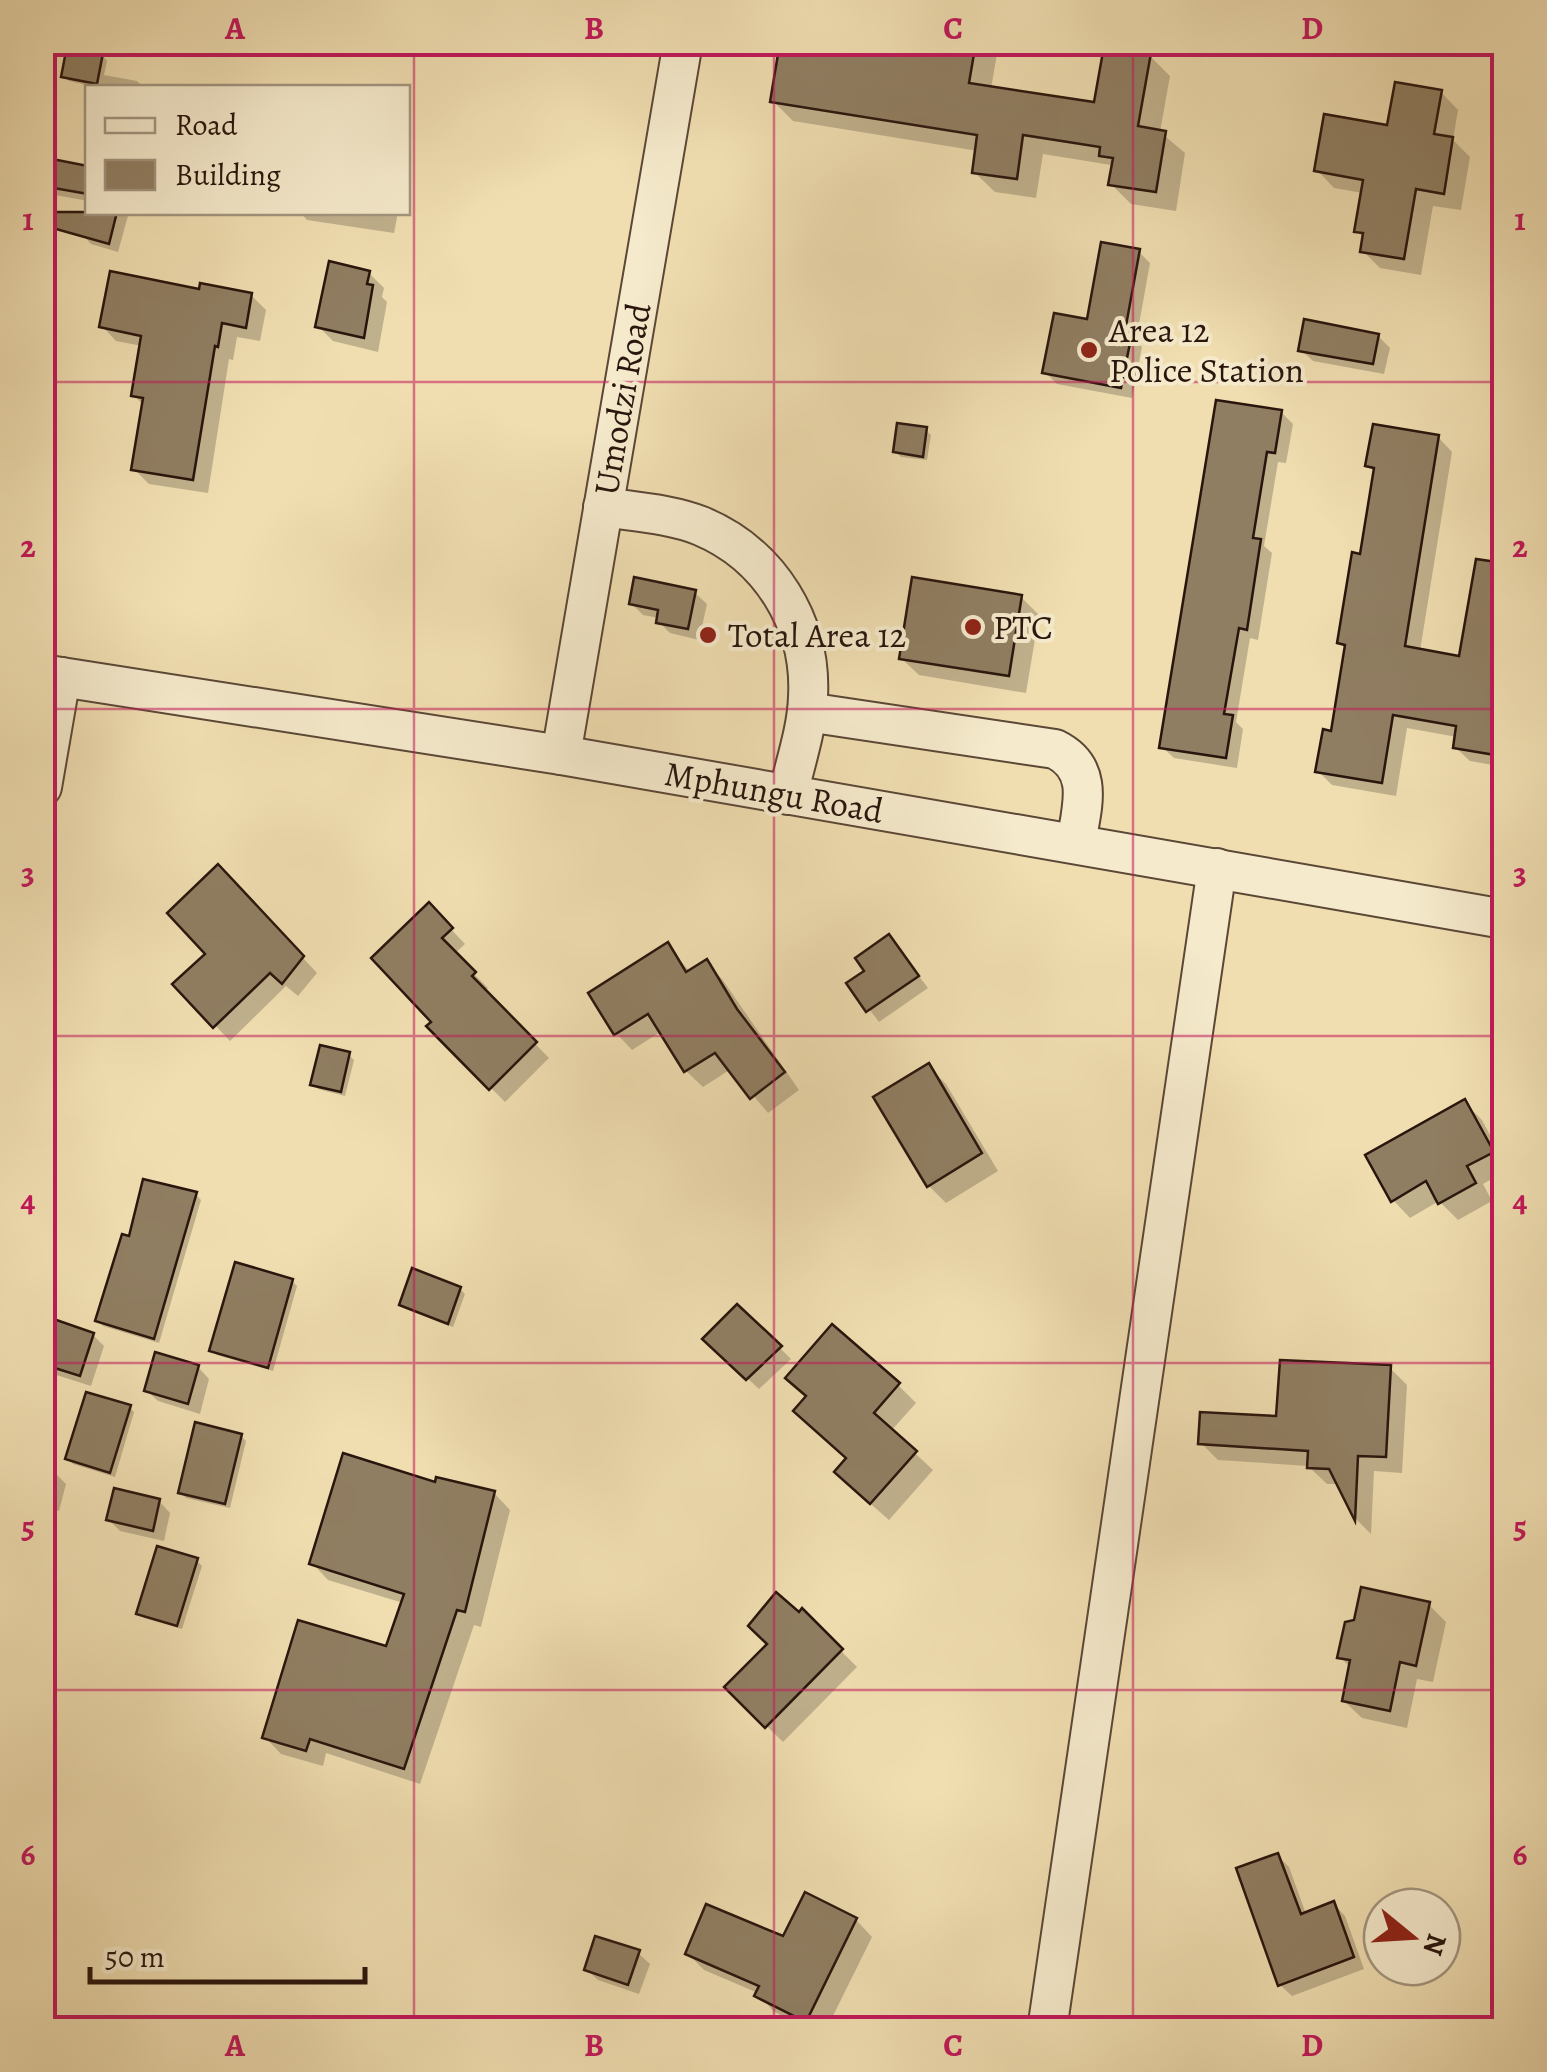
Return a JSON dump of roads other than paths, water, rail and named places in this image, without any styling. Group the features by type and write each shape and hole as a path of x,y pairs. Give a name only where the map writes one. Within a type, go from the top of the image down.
{"street":[{"name":"Umodzi Road","path":"561,754 683,42"},
{"path":"604,507 698,525 726,538 752,557 782,593 802,635 808,666 807,712 788,795"},
{"path":"42,787 52,676"},
{"name":"Mphungu Road","path":"52,676 561,754 1504,919"},
{"path":"807,712 1055,749 1075,762 1084,784 1076,843"},
{"path":"1048,2030 1217,868"}],"place":[{"name":"Area 12 Police Station","path":"1089,350"},
{"name":"PTC","path":"973,627"},
{"name":"Total Area 12","path":"708,635"}]}
